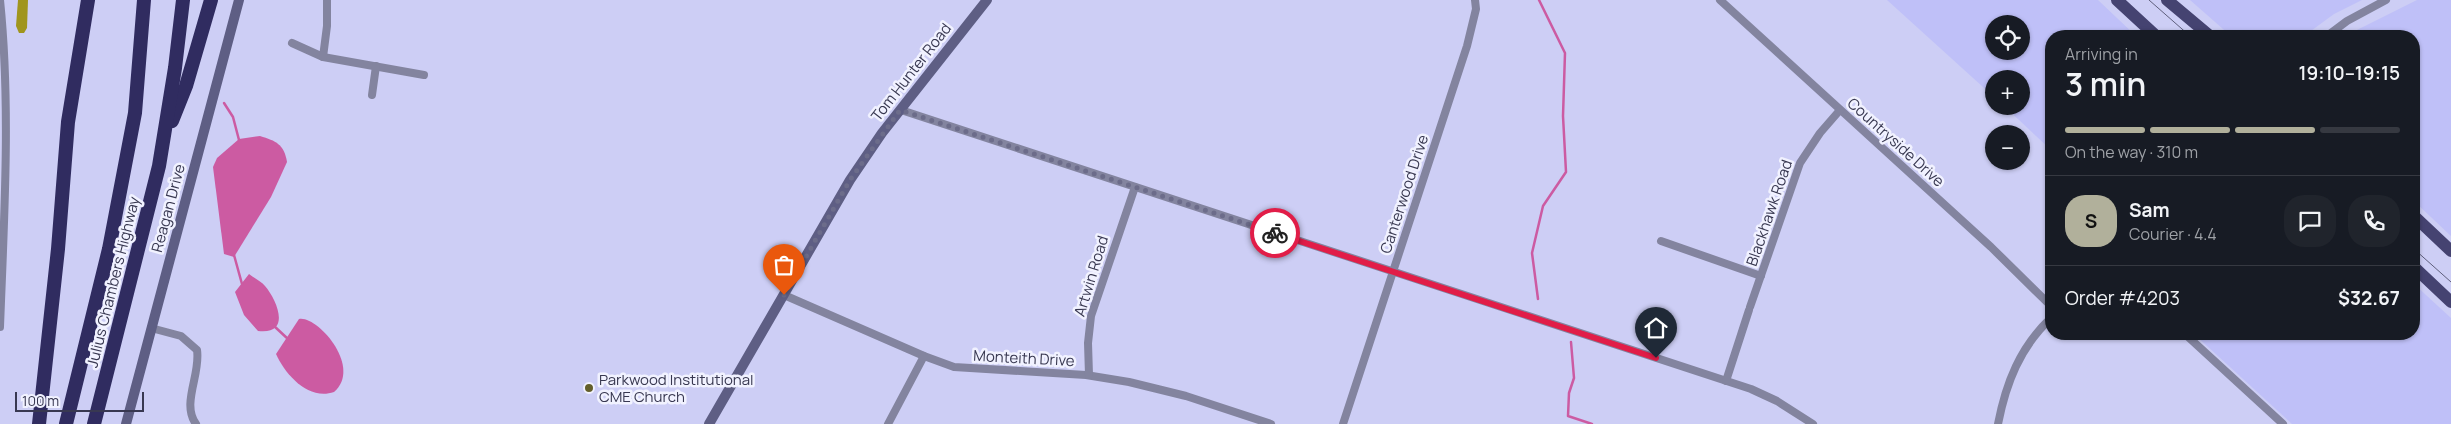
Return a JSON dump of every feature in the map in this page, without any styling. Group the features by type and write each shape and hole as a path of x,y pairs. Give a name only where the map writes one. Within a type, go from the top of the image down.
{"highway":[{"path":"39,424 58,249 68,122 88,0"},
{"path":"66,424 109,250 135,113 144,0"},
{"path":"162,147 183,0"},
{"path":"162,147 186,86 211,0"},
{"name":"Julius Chambers Highway","path":"94,424 162,147"}],"main road":[{"path":"2117,0 2150,30"},
{"path":"2166,0 2203,30"},
{"path":"2420,222 2451,251"},
{"path":"2420,273 2451,302"}],"street":[{"path":"0,0 3,46 5,180 0,327"},
{"name":"Reagan Drive","path":"126,424 239,0"},
{"path":"323,57 327,26 327,0"},
{"name":"Tom Hunter Road","path":"709,424 850,180 900,110 987,0"},
{"name":"Canterwood Drive","path":"1343,424 1468,46 1476,9 1475,0"},
{"name":"Countryside Drive","path":"1720,0 1991,247 2045,300"},
{"path":"2335,30 2346,21 2386,0"},
{"path":"292,43 323,57 424,76"},
{"path":"372,95 376,66"},
{"path":"900,110 1764,394 1813,424"},
{"name":"Blackhawk Road","path":"1726,381 1800,163 1820,133 1840,110"},
{"name":"Artwin Road","path":"1089,375 1088,343 1090,316 1135,187"},
{"path":"1661,241 1761,276"},
{"name":"Monteith Drive","path":"784,295 924,356 968,369 1089,375 1167,391 1271,424"},
{"path":"1998,424 2005,394 2014,369 2034,336 2045,324"},
{"path":"152,328 181,336 197,350 197,372 190,409 196,424"},
{"path":"2192,340 2284,424"},
{"path":"888,424 924,356"}],"shaded area":[{"path":"18,0 28,0 27,28 24,33 19,33 16,26"},
{"path":"1887,0 2098,0 2130,30 2045,30 2045,144 2030,130 2030,125 2024,125 2014,115 2030,115 2030,70 1985,70 1985,89"},
{"path":"2190,0 2362,0 2334,14 2312,30 2224,30"},
{"path":"2417,0 2451,0 2451,236 2420,207 2420,30 2357,30"},
{"path":"260,136 278,144 284,151 287,162 271,197 234,257 224,254 213,167 217,158 239,139"},
{"path":"249,274 265,286 277,307 278,322 275,328 269,331 258,331 244,315 235,292"},
{"path":"2420,290 2451,318 2451,424 2292,424 2201,340 2420,340"},
{"path":"299,319 307,320 316,325 326,334 340,357 343,369 342,382 334,392 315,393 299,384 285,370 276,354"}],"waterway":[{"path":"1538,299 1532,253 1543,206 1566,172 1563,116 1565,53 1539,0"},
{"path":"224,103 233,117 239,140"},
{"path":"234,255 242,284"},
{"path":"274,326 288,339"},
{"path":"1571,342 1574,378 1569,393 1568,416 1592,424"}],"tram line":[{"path":"2149,0 2183,30"},
{"path":"2420,254 2451,282"}],"way so far":[{"path":"784,295 850,180 900,110 1275,233"}],"place":[{"name":"Parkwood Institutional CME Church","path":"589,388"}],"route":[{"path":"1275,233 1656,358"}]}
